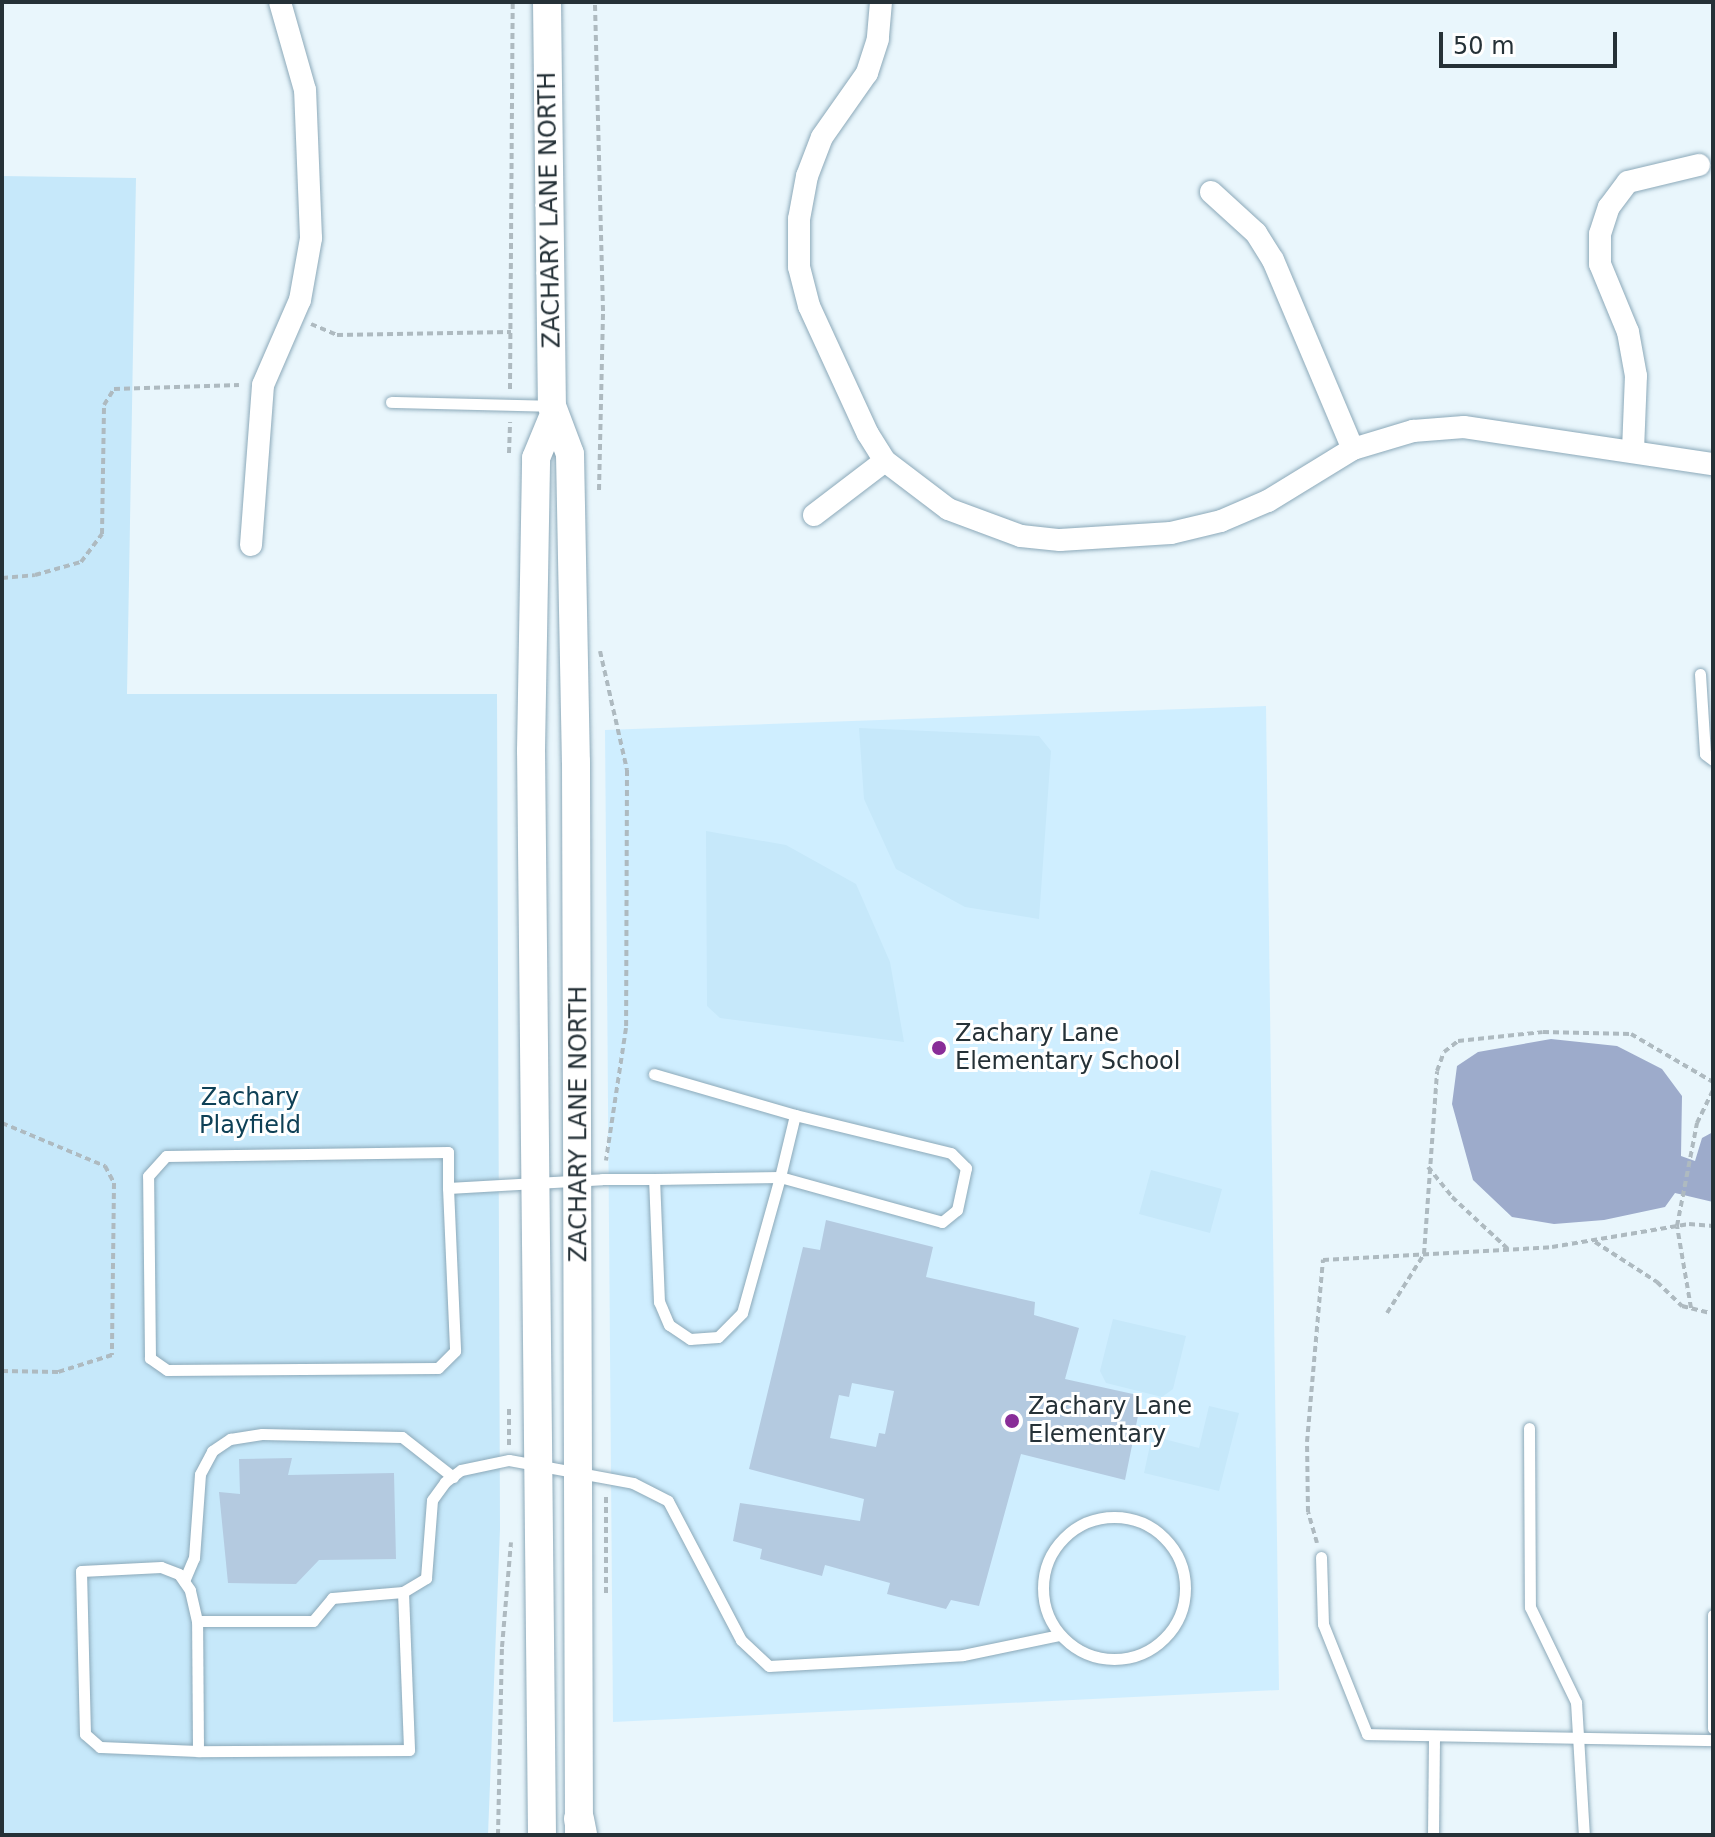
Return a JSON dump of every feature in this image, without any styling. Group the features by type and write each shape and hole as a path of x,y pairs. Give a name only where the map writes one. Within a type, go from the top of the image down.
{"street":[{"path":"251,545 263,385 308,271 309,138 305,90 280,2"},
{"name":"ZACHARY LANE NORTH","path":"542,1835 533,1185 531,751 536,458 552,412 547,2"},
{"path":"881,2 878,39 867,73 822,137 807,176 799,243 809,306 855,409 885,461 948,509 982,526 1060,540 1171,533 1221,521 1268,501 1353,449 1413,431 1464,427 1713,464"},
{"path":"1633,450 1636,376 1628,332 1600,264 1600,234 1609,207 1628,182 1699,165"},
{"path":"1211,192 1256,233 1273,260 1353,449"},
{"name":"ZACHARY LANE NORTH","path":"552,412 570,454 591,1182 593,1477 580,1830"},
{"path":"814,515 885,461"}],"lane":[{"path":"391,402 552,412"},
{"path":"1700,674 1705,754 1713,760"},
{"path":"448,1188 780,1177 942,1222 957,1210 966,1168 951,1153 795,1115 654,1074"},
{"path":"654,1179 659,1302 669,1325 690,1339 718,1337 742,1313 795,1115"},
{"path":"448,1152 448,1188 455,1351 438,1368 167,1370 150,1358 148,1176 166,1156 448,1152"},
{"path":"1529,1428 1530,1607 1576,1702 1582,1739 1584,1835"},
{"path":"184,1581 194,1558 200,1474 212,1451 230,1439 262,1434 402,1437 453,1477"},
{"path":"197,1621 313,1621 332,1598 403,1592 426,1578 432,1500 453,1477 509,1460 633,1483 668,1501 741,1640 769,1666 963,1655 1060,1635 1100,1658 1135,1656 1165,1639 1186,1597 1181,1563 1162,1533 1141,1521 1118,1516 1072,1529 1045,1567 1042,1591 1060,1635"},
{"path":"1321,1557 1323,1624 1367,1734 1713,1740"},
{"path":"198,1751 197,1621 184,1581 161,1567 81,1571 81,1704 85,1734 100,1747 198,1751 409,1750 403,1592"},
{"path":"1713,1615 1713,1728"},
{"path":"1433,1835 1434,1737"}],"path":[{"path":"599,499 603,314 594,3 702,2"},
{"path":"292,317 337,335 511,332"},
{"path":"2,578 35,575 81,562 102,534 104,405 114,389 263,385"},
{"path":"591,1182 626,1028 627,770 599,646"},
{"path":"1387,1313 1424,1254 1426,1165 1437,1071 1444,1052 1458,1041 1543,1032 1631,1034 1713,1082"},
{"path":"1691,1308 1677,1226 1689,1155 1713,1090"},
{"path":"2,1123 105,1166 114,1183 112,1355 58,1372 2,1371"},
{"path":"1426,1165 1452,1197 1509,1249"},
{"path":"1321,1557 1308,1512 1307,1442 1319,1341 1320,1269 1332,1256 1509,1249 1592,1241 1677,1226 1713,1226"},
{"path":"1592,1241 1691,1308 1713,1314"},
{"path":"593,1477 605,1608"}],"shaded area":[{"name":"Zachary Lane Elementary School","path":"1266,706 1279,1690 613,1722 605,730"},
{"path":"1551,1039 1617,1046 1662,1069 1682,1096 1681,1156 1695,1161 1702,1138 1713,1132 1713,1202 1675,1193 1665,1207 1604,1220 1554,1224 1512,1217 1473,1180 1452,1104 1457,1066 1478,1052"}],"green space":[{"name":"Zachary Playfield","path":"2,176 136,178 127,694 497,694 500,1529 488,1835 2,1833"},
{"path":"859,728 1039,736 1051,751 1039,919 965,907 896,869 864,799"},
{"path":"706,831 786,845 856,884 890,962 904,1042 720,1018 707,1006"},
{"path":"1151,1170 1222,1189 1210,1233 1139,1214"},
{"path":"1113,1319 1186,1336 1173,1389 1162,1397 1106,1383 1100,1371"},
{"path":"1209,1406 1239,1413 1219,1491 1144,1473 1152,1436 1199,1448"}],"building":[{"name":"Zachary Lane Elementary","path":"826,1220 933,1247 926,1277 1035,1302 1034,1315 1079,1328 1065,1379 1142,1396 1125,1480 1021,1454 979,1606 951,1600 946,1609 887,1594 890,1583 825,1565 822,1576 760,1559 762,1549 733,1541 740,1503 860,1521 864,1499 749,1469 803,1247 820,1250","holes":["852,1383 894,1391 885,1434 879,1433 876,1447 830,1438 839,1395 849,1397"]},
{"path":"292,1458 288,1475 394,1473 396,1559 319,1560 296,1584 228,1583 219,1492 240,1494 239,1459"}],"place":[{"name":"Zachary Lane Elementary School","path":"939,1048"},
{"name":"Zachary Lane Elementary","path":"1012,1421"}]}
